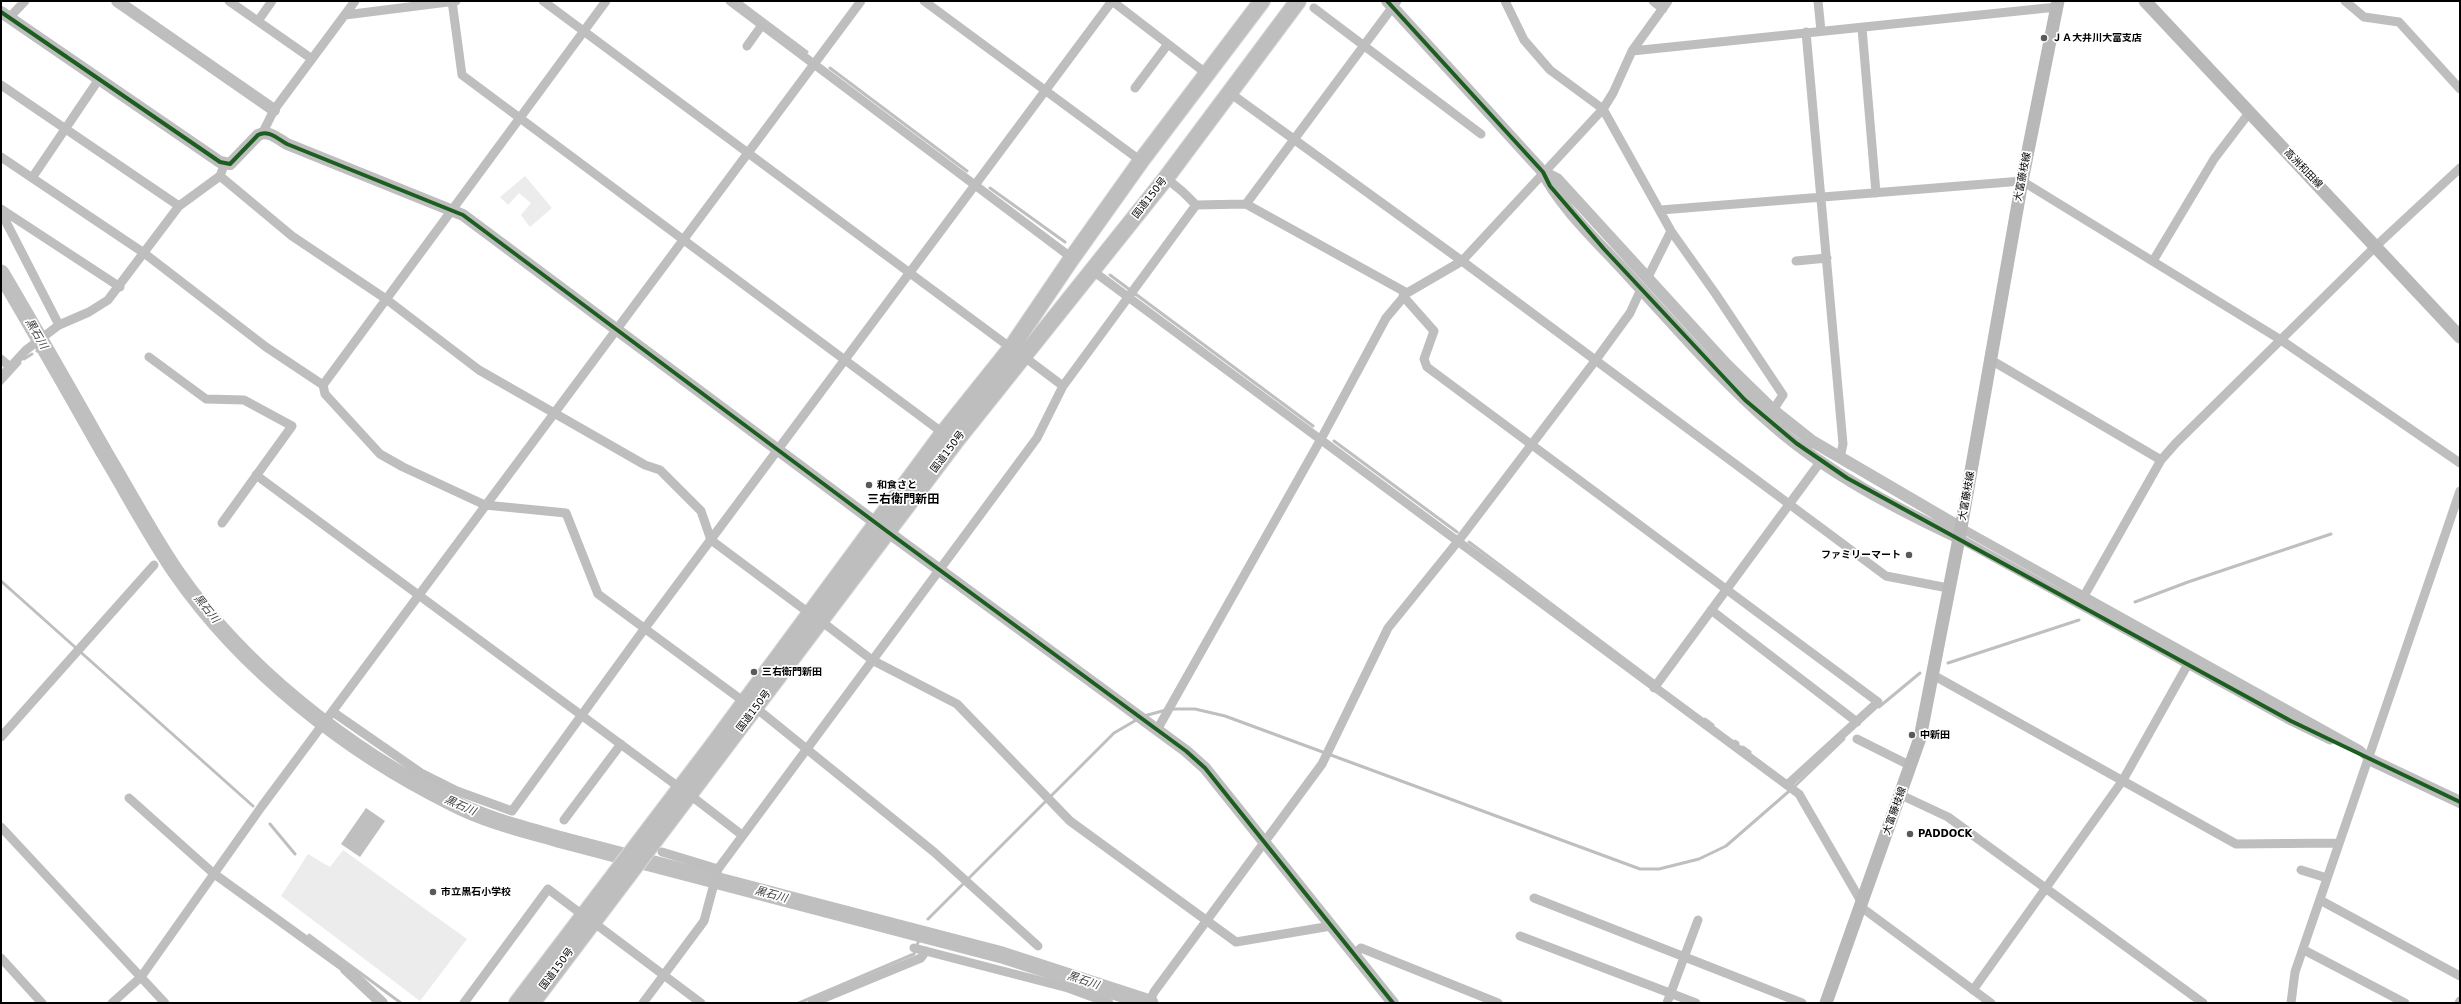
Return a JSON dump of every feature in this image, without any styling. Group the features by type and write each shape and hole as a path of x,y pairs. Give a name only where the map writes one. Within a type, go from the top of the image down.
{"highway":[{"name":"国道150号","path":"517,1003 588,919 626,871 648,851 685,791 882,528 1017,352 1072,258 1141,161 1262,1"},
{"name":"国道150号","path":"882,528 944,433 1093,271 1166,178 1298,1"},
{"name":"国道150号","path":"532,1003 588,919"}],"main road":[{"name":"高洲和田線","path":"2145,1 2460,337"},
{"name":"大富藤枝線","path":"1826,1003 1920,738 1948,588 1960,533 2022,181 2058,4"}],"street":[{"path":"25,1 5,15 225,163 234,162 263,132 274,110 355,1"},
{"path":"116,1 274,110"},
{"path":"229,1 312,59"},
{"path":"258,21 272,1"},
{"path":"345,15 456,1"},
{"path":"543,1 1062,386"},
{"path":"323,385 521,119 606,1"},
{"path":"730,1 976,184 1072,258"},
{"path":"112,1003 141,977 213,873 860,1"},
{"path":"924,1 1141,161"},
{"path":"332,714 421,773 457,791 512,811 645,628 1112,1 1207,74"},
{"path":"1505,1 1524,40 1550,70 1603,109 1661,210 1671,231 1715,293 1783,396 1773,410"},
{"path":"1157,730 1321,438 1386,318 1405,295 1462,261 1603,109 1613,94 1632,52 1666,5 1653,1"},
{"path":"1818,1 1821,31"},
{"path":"2344,1 2364,17 2399,22 2460,89"},
{"path":"452,2 462,75 684,238 944,433"},
{"path":"1246,204 1295,141 1364,47 1392,3 1543,172 1550,186 1641,289 1745,400 1775,427 1847,478 2084,596 2360,750 2369,759"},
{"path":"1632,52 1806,32 1862,28 2058,4"},
{"path":"1314,8 1480,134"},
{"path":"747,46 762,24"},
{"path":"1862,28 1876,193"},
{"path":"1806,32 1844,444 1840,458"},
{"path":"1135,88 1168,44"},
{"path":"32,178 99,79"},
{"path":"1,85 179,206"},
{"path":"1230,93 1462,261 1886,576 1948,588"},
{"path":"2153,261 2214,159 2249,113"},
{"path":"263,132 463,215 940,571 1186,751 1205,768 1393,1003"},
{"path":"1,157 144,253 266,347 323,385 325,394 380,454 403,467 485,505 566,513 598,594 808,748 967,881 1038,946"},
{"path":"1,377 26,350 59,325 89,312 108,300 120,287 179,206 220,176 225,163"},
{"path":"2084,596 2161,460 2176,443 2376,246 2460,168"},
{"path":"1543,172 1557,179 1726,364 1773,410 1812,441 1960,533 2188,664 2291,721 2460,802"},
{"path":"220,176 292,236 386,299 479,370 632,456 645,465 660,470 701,511 711,540 872,660 957,704 1070,821 1236,942 1331,926"},
{"path":"1166,178 1196,205 1246,204 1405,295 1434,331 1424,359 1427,368 1878,702 1790,787"},
{"path":"1661,210 2022,181 2281,340 2460,463"},
{"path":"643,1003 704,921 718,869 1037,438 1062,386 1196,205"},
{"path":"1,211 120,287"},
{"path":"1,211 59,325"},
{"path":"1648,277 1671,231"},
{"path":"1796,261 1827,258"},
{"path":"1093,271 1131,294 1654,688 1799,794 1861,905 1991,1003"},
{"path":"1150,1003 1154,992 1265,844 1327,755 1388,628 1459,540 1595,361 1630,313 1641,289"},
{"path":"149,357 206,399 244,400 292,426 222,523"},
{"path":"1,359 10,367"},
{"path":"1991,360 2161,460"},
{"path":"1654,688 1821,461"},
{"path":"256,475 685,791 742,835"},
{"path":"2291,1003 2295,972 2304,950 2338,843 2369,759 2460,491"},
{"path":"1,737 154,565"},
{"path":"1711,610 1857,722"},
{"path":"1973,990 2124,780 2188,664"},
{"path":"1932,675 2124,780 2236,844 2338,843"},
{"path":"1857,739 1911,766"},
{"path":"564,820 621,744"},
{"path":"1901,795 1948,817 2203,1003"},
{"path":"128,798 213,873 346,969 382,1003"},
{"path":"1,827 165,1003"},
{"path":"648,851 718,869"},
{"path":"2301,870 2327,878"},
{"path":"464,1003 548,889 701,1003"},
{"path":"1534,898 1802,1003"},
{"path":"2320,900 2460,976"},
{"path":"1667,1003 1698,920"},
{"path":"1520,936 1696,1003"},
{"path":"1354,954 1361,948 1496,1003"},
{"path":"812,1003 921,958 920,950 1068,988 1109,1003"},
{"path":"2304,950 2405,1003"},
{"path":"1,958 42,1003"}],"shaded area":[{"path":"525,176 552,208 530,227 521,215 531,203 519,193 508,205 500,197"},
{"path":"366,808 385,821 360,857 341,844"},
{"path":"343,850 467,939 420,1001 281,896 308,854 330,867"}],"waterway":[{"path":"739,1 807,52"},
{"path":"830,68 967,171"},
{"path":"990,188 1065,242"},
{"name":"黒石川","path":"1,273 148,528 176,572 232,641 265,674 337,733 375,759 453,803 505,824 1002,955 1150,1003"},
{"path":"1110,275 1313,426"},
{"path":"37,351 44,347"},
{"path":"24,359 32,354"},
{"path":"1,384 20,363"},
{"path":"1334,441 1457,532"},
{"path":"2135,602 2188,582 2331,534"},
{"path":"1469,542 1654,681"},
{"path":"1,581 253,806"},
{"path":"1948,663 2079,620"},
{"path":"1879,707 1920,673"},
{"path":"1172,709 1195,709 1225,716 1640,869 1659,869 1699,859 1726,846 1795,786 1844,739"},
{"path":"1144,716 1166,710"},
{"path":"928,919 1114,733 1138,719"},
{"path":"1705,719 1713,725"},
{"path":"1743,747 1750,752"},
{"path":"270,824 295,854"},
{"path":"799,1003 914,954 923,928"},
{"path":"309,935 401,1003"},
{"name":"黒石川","path":"1125,993 1134,1003"}],"cycle path":[{"path":"1387,1 1543,172 1550,186 1604,249 1745,400 1796,443 1847,478 2291,721 2460,802"},
{"path":"1,12 220,162 230,164 258,135 265,133 277,137 287,144 463,215 888,532 1186,751 1205,768 1393,1003"}],"place":[{"name":"ＪＡ大井川大富支店","path":"2044,38"},
{"name":"和食さと","path":"869,485"},
{"name":"ファミリーマート","path":"1909,555"},
{"name":"三右衛門新田","path":"754,672"},
{"name":"中新田","path":"1912,735"},
{"name":"PADDOCK","path":"1910,834"},
{"name":"市立黒石小学校","path":"433,892"}],"district":[{"name":"三右衛門新田","path":"903,500"}]}
